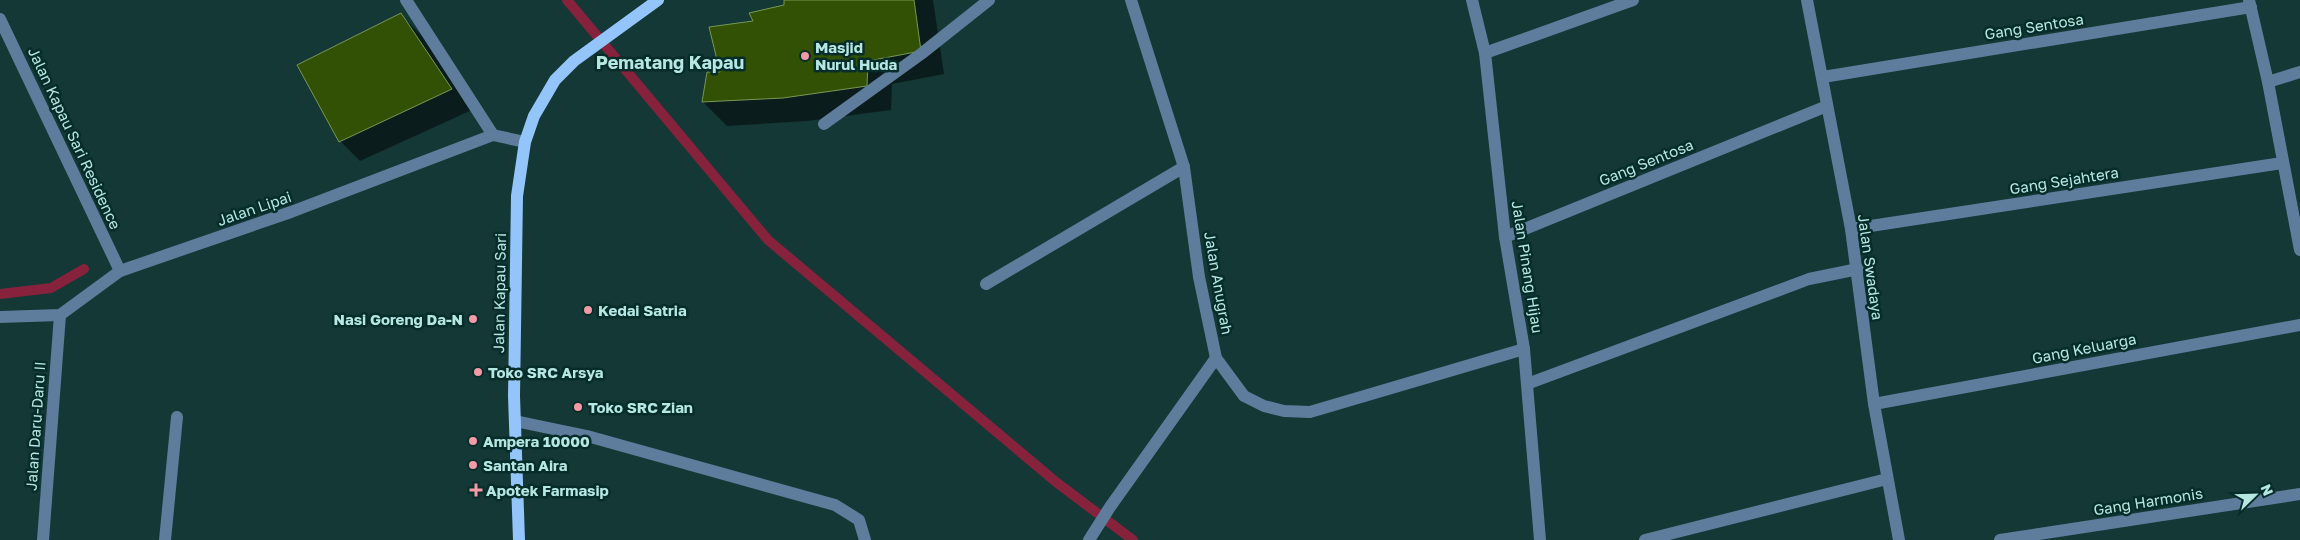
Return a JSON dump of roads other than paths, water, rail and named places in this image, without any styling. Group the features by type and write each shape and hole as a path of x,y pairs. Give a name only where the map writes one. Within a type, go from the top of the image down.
{"main road":[{"name":"Jalan Kapau Sari","path":"519,540 515,421 517,196 525,142 545,95 555,80 574,61 658,0"}],"street":[{"path":"406,0 493,135 525,142"},
{"path":"824,124 921,54 989,0"},
{"name":"Jalan Anugrah","path":"1088,540 1216,358 1199,277 1184,167 1131,0"},
{"name":"Jalan Pinang Hijau","path":"1472,0 1485,52 1505,237 1524,349 1540,540"},
{"path":"1485,52 1633,0"},
{"name":"Jalan Swadaya","path":"1807,0 1858,269 1865,344 1874,404 1899,540"},
{"path":"2250,4 2268,82 2300,250"},
{"name":"Gang Sentosa","path":"1823,77 2250,4"},
{"name":"Jalan Kapau Sari Residence","path":"0,20 120,271"},
{"path":"2268,82 2300,72"},
{"name":"Gang Sentosa","path":"1505,237 1827,106"},
{"name":"Jalan Lipai","path":"60,315 120,271 291,212 493,135"},
{"name":"Gang Sejahtera","path":"1851,229 2282,163"},
{"path":"986,284 1184,167"},
{"path":"1527,384 1809,279 1858,269"},
{"path":"0,317 60,315"},
{"name":"Jalan Daru-Daru II","path":"43,540 60,315"},
{"name":"Gang Keluarga","path":"1874,404 2300,325"},
{"path":"1216,358 1230,380 1244,396 1264,406 1284,411 1310,412 1524,349"},
{"path":"166,540 177,417"},
{"path":"515,421 586,436 835,505 859,520 865,540"},
{"path":"1645,540 1887,479"},
{"name":"Gang Harmonis","path":"2000,540 2300,494"}],"waterway":[{"path":"567,0 768,240 1056,482 1133,540"},
{"path":"0,294 51,288 84,269"}],"place":[{"name":"Masjid Nurul Huda","path":"805,56"},
{"name":"Kedai Satria","path":"588,310"},
{"name":"Nasi Goreng Da-N","path":"473,319"},
{"name":"Toko SRC Arsya","path":"478,372"},
{"name":"Toko SRC Zian","path":"578,407"},
{"name":"Ampera 10000","path":"473,441"},
{"name":"Santan Aira","path":"473,465"},
{"name":"Apotek Farmasip","path":"476,490"}],"district":[{"name":"Pematang Kapau","path":"670,62"}]}
